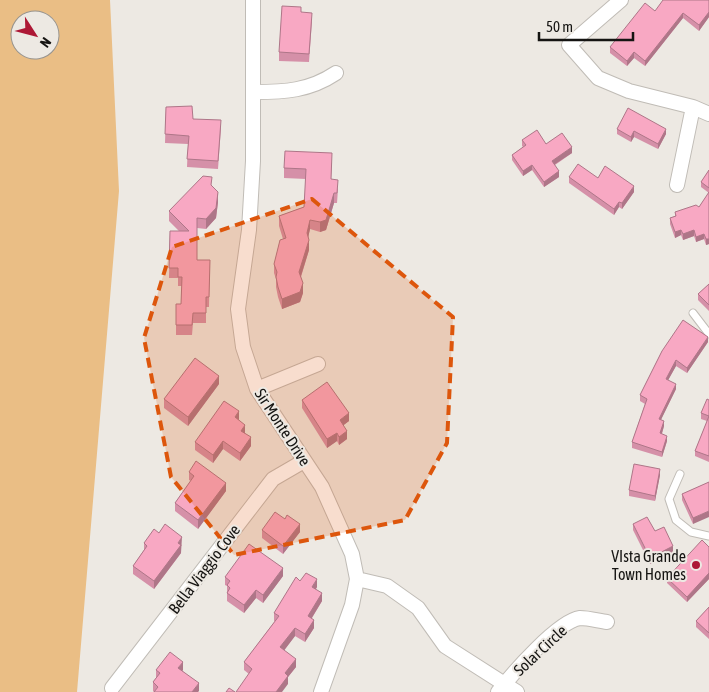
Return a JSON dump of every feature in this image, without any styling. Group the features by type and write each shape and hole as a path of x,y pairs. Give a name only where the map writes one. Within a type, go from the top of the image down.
{"street":[{"name":"Sir Monte Drive","path":"253,0 252,161 249,230 238,309 243,347 257,389 322,487 352,554 357,578 352,605 321,692"},
{"path":"620,0 568,45 598,78 629,91 693,107 709,114"},
{"path":"253,92 285,92 304,88 336,73"},
{"path":"677,185 693,107"},
{"path":"257,389 318,364"},
{"name":"Bella Viaggio Cove","path":"112,688 273,478 304,461"},
{"path":"357,578 387,586 418,608 445,646 501,688 517,692"},
{"name":"Solar Circle","path":"501,688 550,635 566,624 580,618 607,622"}],"lane":[{"path":"693,313 709,334"},
{"path":"680,474 669,499 676,520 691,532 709,536"}],"highlighted area":[{"path":"312,199 453,317 447,443 405,520 234,555 171,477 144,338 172,247"}],"shaded area":[{"path":"0,0 110,0 119,191 77,692 0,692"}],"building":[{"path":"663,0 709,0 709,12 699,25 683,13 645,61 634,52 627,61 610,47 645,3 655,11"},
{"path":"282,6 301,7 301,12 312,13 309,54 279,52"},
{"path":"192,106 193,119 221,120 218,161 187,159 189,136 165,134 166,107"},
{"path":"628,108 666,129 658,144 634,131 631,137 617,129"},
{"path":"537,130 546,144 562,133 572,147 552,161 559,171 544,182 532,165 523,171 512,155 526,145 522,140"},
{"path":"285,151 332,153 331,179 338,180 337,193 334,193 326,220 320,222 310,220 307,233 309,240 299,272 303,283 300,292 282,299 274,264 280,240 286,238 279,216 304,207 306,169 284,168"},
{"path":"578,164 598,178 605,166 634,186 622,203 619,202 614,209 569,177"},
{"path":"709,170 709,188 701,182"},
{"path":"203,176 212,177 211,185 218,192 216,208 206,219 197,218 197,260 210,260 209,297 206,297 206,313 193,313 192,325 176,325 176,304 181,304 182,277 178,277 178,268 169,268 170,231 189,231 169,211"},
{"path":"709,192 709,239 706,239 704,234 696,237 694,230 683,234 681,230 675,232 670,218 676,216 675,212 696,205 699,207"},
{"path":"709,284 709,305 698,294"},
{"path":"683,320 708,337 687,368 676,360 666,379 676,384 659,419 664,421 660,433 667,436 662,452 632,442 647,399 640,395 662,351"},
{"path":"195,358 219,376 188,417 164,399"},
{"path":"327,382 349,413 340,420 347,431 339,437 337,433 327,439 302,400"},
{"path":"707,399 709,400 709,416 701,413"},
{"path":"224,401 239,411 235,417 245,425 241,431 251,437 240,453 223,441 213,455 195,442"},
{"path":"709,416 709,456 695,451"},
{"path":"196,461 226,483 198,520 175,503 194,476 189,472"},
{"name":"VIsta Grande Town Homes","path":"634,464 660,469 655,496 629,490"},
{"name":"VIsta Grande Town Homes","path":"709,482 709,511 693,518 682,494"},
{"path":"275,512 285,519 287,515 300,524 283,546 262,530"},
{"name":"VIsta Grande Town Homes","path":"647,517 655,531 664,527 673,546 650,558 633,524"},
{"path":"165,524 182,537 178,543 181,545 154,581 133,566 147,546 144,543 154,529 159,533"},
{"name":"VIsta Grande Town Homes","path":"702,540 709,547 709,573 687,597 667,578"},
{"path":"249,544 283,568 263,595 256,590 244,605 227,593 230,588 227,585 230,581 225,577"},
{"path":"306,573 317,579 312,587 322,593 308,616 314,620 305,634 295,628 280,647 296,659 285,673 288,676 276,692 236,692 252,669 244,662 279,616 274,613 296,577 300,581"},
{"name":"VIsta Grande Town Homes","path":"709,607 709,633 696,621"},
{"path":"170,652 183,662 178,668 199,683 192,692 154,692 158,687 153,682 160,673 156,670"},
{"path":"229,688 235,692 226,692"}],"place":[{"name":"VIsta Grande Town Homes","path":"696,565"}]}
